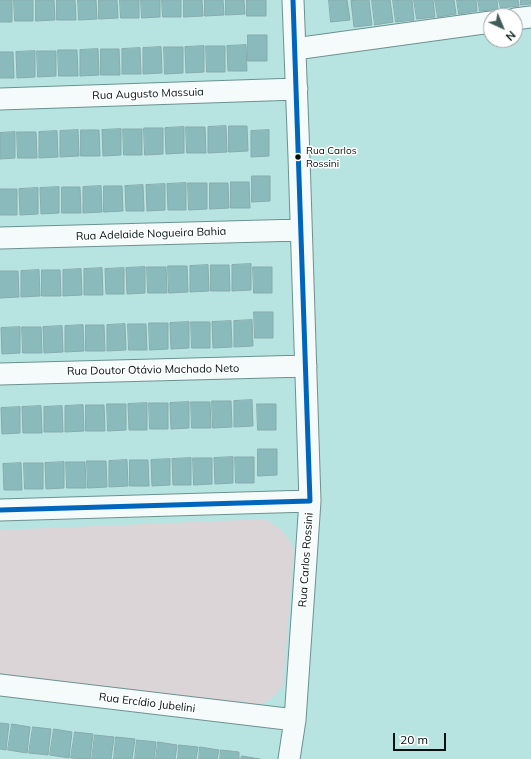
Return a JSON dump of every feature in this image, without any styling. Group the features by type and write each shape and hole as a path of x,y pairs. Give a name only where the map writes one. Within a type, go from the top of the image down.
{"street":[{"name":"Rua Carlos Rossini","path":"289,759 295,720 310,501 293,0"},
{"path":"294,49 483,23"},
{"name":"Rua Augusto Massuia","path":"0,99 297,90"},
{"name":"Rua Adelaide Nogueira Bahia","path":"0,238 301,230"},
{"name":"Rua Doutor Otávio Machado Neto","path":"0,374 306,366"},
{"path":"0,510 310,501"},
{"name":"Rua Ercídio Jubelini","path":"0,685 295,720"}],"shaded area":[{"path":"265,519 282,531 294,549 283,685 270,700 251,707 0,676 0,530"}],"building":[{"path":"0,0 12,0 12,22 0,22"},
{"path":"14,0 33,0 33,21 15,21"},
{"path":"36,0 54,0 55,20 36,21"},
{"path":"57,0 75,0 76,20 57,20"},
{"path":"78,0 96,0 97,19 79,20"},
{"path":"99,0 117,0 118,18 99,19"},
{"path":"120,0 139,0 139,18 121,18"},
{"path":"141,0 160,0 160,17 142,18"},
{"path":"162,0 181,0 181,17 163,17"},
{"path":"184,0 202,0 203,16 184,17"},
{"path":"205,0 223,0 224,15 205,16"},
{"path":"226,0 244,0 245,14 226,15"},
{"path":"247,0 266,0 266,16 247,16"},
{"path":"329,0 347,0 350,20 331,22"},
{"path":"369,0 372,25 354,27 351,1"},
{"path":"372,0 390,0 393,22 375,25"},
{"path":"393,0 412,0 414,20 396,22"},
{"path":"414,0 433,0 435,17 417,19"},
{"path":"435,0 454,0 456,14 438,17"},
{"path":"457,0 476,0 477,11 459,14"},
{"path":"478,0 497,0 498,8 483,8 483,11 480,11"},
{"path":"499,0 518,0 519,6 501,8"},
{"path":"521,0 531,0 531,4 521,5"},
{"path":"248,35 267,35 267,61 248,61"},
{"path":"246,45 247,71 228,71 227,46"},
{"path":"204,46 204,72 186,73 185,47"},
{"path":"206,46 225,46 225,72 207,72"},
{"path":"161,47 162,73 143,74 143,48"},
{"path":"164,47 183,47 183,73 165,74"},
{"path":"140,48 141,74 122,74 122,49"},
{"path":"98,49 99,75 80,76 80,50"},
{"path":"101,49 119,49 120,75 101,75"},
{"path":"58,50 77,50 78,76 59,76"},
{"path":"35,51 35,77 17,78 16,52"},
{"path":"37,51 56,51 56,76 38,77"},
{"path":"0,52 13,52 14,78 0,78"},
{"path":"226,126 227,152 208,153 208,127"},
{"path":"229,126 247,126 248,151 229,152"},
{"path":"184,127 184,153 166,154 165,128"},
{"path":"186,127 205,127 206,153 187,153"},
{"path":"144,128 163,128 163,154 145,155"},
{"path":"121,129 121,155 103,156 102,130"},
{"path":"123,129 142,129 142,155 124,155"},
{"path":"78,130 79,156 60,157 60,131"},
{"path":"81,130 99,130 100,156 81,156"},
{"path":"269,130 269,156 251,157 251,131"},
{"path":"57,131 58,157 39,158 39,132"},
{"path":"15,132 15,158 0,159 0,133"},
{"path":"17,132 36,132 37,158 18,158"},
{"path":"252,176 270,176 270,201 252,202"},
{"path":"231,182 249,182 250,208 231,208"},
{"path":"186,183 186,210 168,210 167,184"},
{"path":"188,183 207,183 207,209 189,210"},
{"path":"210,183 228,183 229,208 210,209"},
{"path":"165,184 165,210 147,211 146,185"},
{"path":"143,185 144,211 126,211 125,186"},
{"path":"101,186 102,212 83,213 83,187"},
{"path":"104,186 122,186 123,211 104,212"},
{"path":"59,187 59,213 41,214 40,188"},
{"path":"62,187 80,187 81,213 62,213"},
{"path":"38,188 38,214 20,215 19,189"},
{"path":"0,189 17,189 17,215 0,215"},
{"path":"251,264 251,290 232,291 232,265"},
{"path":"208,265 209,291 190,292 190,266"},
{"path":"211,265 229,265 230,291 211,291"},
{"path":"168,266 187,266 188,292 169,293"},
{"path":"145,267 145,293 127,294 126,268"},
{"path":"147,267 166,267 167,293 148,293"},
{"path":"253,267 272,267 272,293 254,293"},
{"path":"102,268 103,295 84,295 84,269"},
{"path":"124,268 124,294 106,294 105,269"},
{"path":"81,269 82,295 63,296 63,270"},
{"path":"39,270 40,296 21,297 21,271"},
{"path":"42,270 60,270 61,296 42,296"},
{"path":"0,271 18,271 19,297 0,298"},
{"path":"254,312 273,312 273,338 255,338"},
{"path":"252,320 253,346 234,347 234,321"},
{"path":"231,321 232,347 213,348 212,322"},
{"path":"189,322 189,348 171,349 170,323"},
{"path":"191,322 210,322 210,348 192,348"},
{"path":"149,323 168,323 168,349 150,350"},
{"path":"125,324 126,350 107,351 107,325"},
{"path":"128,324 146,324 147,350 129,350"},
{"path":"83,325 84,351 65,352 65,326"},
{"path":"86,325 104,325 105,351 86,351"},
{"path":"62,326 63,352 44,353 43,327"},
{"path":"20,327 20,353 2,354 1,328"},
{"path":"22,327 41,327 42,353 23,353"},
{"path":"252,400 253,426 234,427 234,401"},
{"path":"212,401 231,401 232,427 213,428"},
{"path":"189,402 189,428 171,429 170,403"},
{"path":"191,402 210,402 211,428 192,428"},
{"path":"147,403 147,430 129,430 128,404"},
{"path":"149,403 168,403 168,429 150,429"},
{"path":"107,404 126,404 126,430 108,431"},
{"path":"257,404 276,404 276,430 258,430"},
{"path":"83,405 84,431 65,432 65,406"},
{"path":"86,405 104,405 105,431 86,431"},
{"path":"41,406 42,433 23,433 22,407"},
{"path":"62,406 63,432 44,432 44,407"},
{"path":"20,407 20,433 2,434 1,408"},
{"path":"258,449 277,449 277,475 258,476"},
{"path":"233,457 233,483 215,484 214,458"},
{"path":"235,457 254,457 254,483 236,483"},
{"path":"191,458 191,485 173,485 172,459"},
{"path":"193,458 212,458 212,484 194,485"},
{"path":"170,459 170,485 152,486 151,460"},
{"path":"127,460 128,486 109,487 109,461"},
{"path":"130,460 148,460 149,486 130,486"},
{"path":"87,461 106,461 107,487 88,488"},
{"path":"64,462 64,488 46,489 45,463"},
{"path":"66,462 85,462 86,488 67,488"},
{"path":"21,463 22,490 4,490 3,464"},
{"path":"24,463 43,463 43,489 25,489"},
{"path":"0,723 9,724 6,750 0,749"},
{"path":"12,724 30,727 27,753 8,750"},
{"path":"33,727 51,729 48,755 29,753"},
{"path":"54,729 72,732 69,758 50,755"},
{"path":"75,732 93,734 90,759 71,758"},
{"path":"95,735 114,737 111,759 92,759"},
{"path":"116,737 135,739 132,759 114,759"},
{"path":"137,740 156,742 154,759 135,759"},
{"path":"158,742 177,745 175,759 156,759"},
{"path":"179,745 198,747 196,759 178,759"},
{"path":"200,747 219,750 217,759 199,759"},
{"path":"221,750 239,752 239,759 220,759"},
{"path":"242,756 260,759 241,759"}],"transit line":[{"path":"0,510 310,501 293,0"}],"place":[{"name":"Rua Carlos Rossini","path":"298,157"}]}
